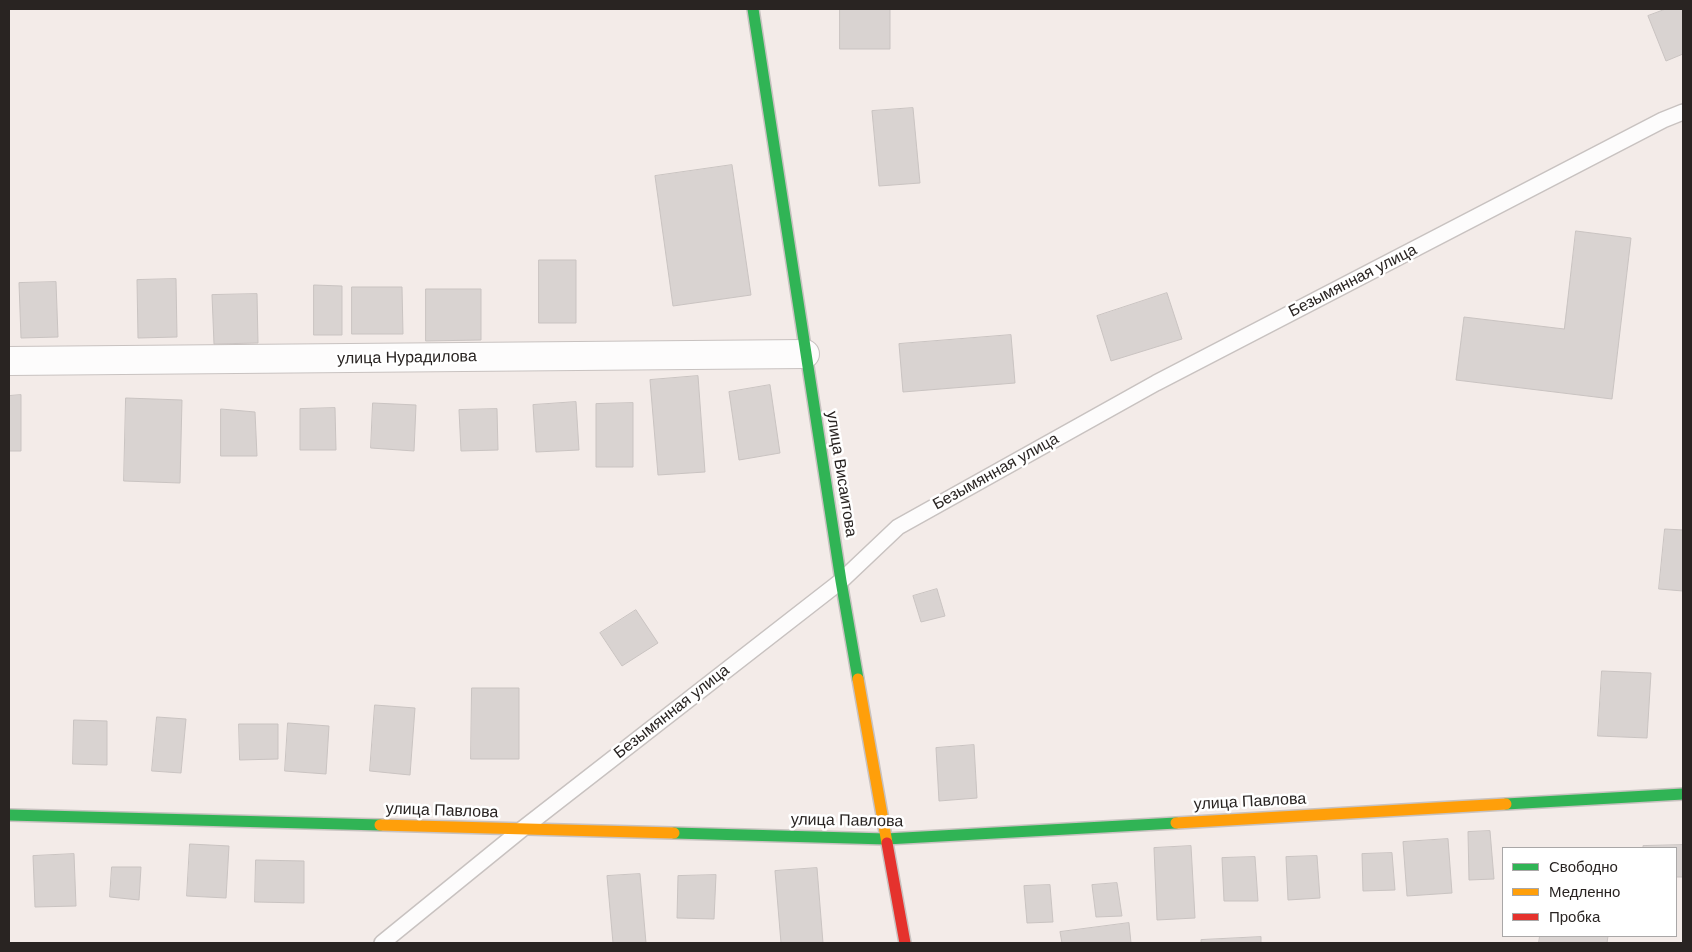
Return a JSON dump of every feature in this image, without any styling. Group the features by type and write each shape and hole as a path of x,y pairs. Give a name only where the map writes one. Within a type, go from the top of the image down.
{"street":[{"name":"улица Висаитова","path":"753,9 841,581 904,943"},
{"name":"улица Нурадилова","path":"9,361 806,354"},
{"name":"улица Павлова","path":"9,815 886,839 1683,794"}],"lane":[{"name":"Безымянная улица","path":"382,943 521,830 841,581 898,527 1122,402 1663,120 1683,112"}],"building":[{"path":"840,9 890,9 890,49 840,49"},
{"path":"1666,9 1683,9 1683,54 1666,61 1648,16"},
{"path":"913,108 920,183 879,186 872,111"},
{"path":"732,165 751,295 673,306 655,176"},
{"path":"1576,231 1631,238 1612,399 1456,380 1464,317 1564,329"},
{"path":"539,260 576,260 576,323 539,323"},
{"path":"176,279 177,337 138,338 137,280"},
{"path":"56,282 58,337 21,338 19,283"},
{"path":"314,285 342,286 342,335 314,335"},
{"path":"352,287 402,287 403,334 352,334"},
{"path":"426,289 481,289 481,340 426,341"},
{"path":"1167,293 1182,339 1111,361 1097,316"},
{"path":"257,294 258,343 214,344 212,295"},
{"path":"1011,335 1015,383 903,392 899,344"},
{"path":"698,376 705,472 658,475 650,380"},
{"path":"770,385 780,453 739,460 729,392"},
{"path":"21,395 21,451 9,451 9,396"},
{"path":"126,398 182,400 180,483 124,481"},
{"path":"576,402 579,450 536,452 533,405"},
{"path":"373,403 416,405 414,451 371,448"},
{"path":"633,403 633,467 596,467 596,404"},
{"path":"335,408 336,450 300,450 300,409"},
{"path":"221,409 255,412 257,456 221,456"},
{"path":"497,409 498,450 461,451 459,410"},
{"path":"1665,529 1683,530 1683,591 1659,589"},
{"path":"937,589 945,616 921,622 913,596"},
{"path":"636,610 658,643 622,666 600,633"},
{"path":"1602,671 1651,673 1647,738 1598,736"},
{"path":"472,688 519,688 519,759 471,759"},
{"path":"375,705 415,708 410,775 370,771"},
{"path":"157,717 186,719 181,773 152,771"},
{"path":"74,720 107,721 107,765 73,764"},
{"path":"288,723 329,726 326,774 285,771"},
{"path":"239,724 278,724 278,759 240,760"},
{"path":"974,745 977,798 939,801 936,748"},
{"path":"1490,831 1494,879 1469,880 1468,832"},
{"path":"1448,839 1452,893 1407,896 1403,842"},
{"path":"190,844 229,846 226,898 187,896"},
{"path":"1683,845 1683,877 1677,877 1677,847 1643,846"},
{"path":"1191,846 1195,918 1157,920 1154,848"},
{"path":"1392,853 1395,890 1363,891 1362,854"},
{"path":"74,854 76,906 35,907 33,856"},
{"path":"1317,856 1320,898 1288,900 1286,857"},
{"path":"1255,857 1258,901 1224,901 1222,858"},
{"path":"256,860 304,861 304,903 255,902"},
{"path":"112,867 141,867 139,900 110,897"},
{"path":"817,868 823,943 781,943 775,871"},
{"path":"640,874 646,943 613,943 607,876"},
{"path":"716,875 714,919 677,918 678,876"},
{"path":"1117,883 1122,916 1096,917 1092,885"},
{"path":"1050,885 1053,922 1027,923 1024,886"},
{"path":"1129,923 1131,943 1062,943 1060,932"},
{"path":"1261,937 1261,943 1201,943 1201,940"},
{"path":"1540,937 1608,937 1607,943 1539,943"}],"traffic: fast":[{"path":"753,9 841,581 858,679"},
{"path":"1506,804 1683,794"},
{"path":"9,815 380,825"},
{"path":"674,833 886,839 1176,823"}],"traffic: slow":[{"path":"858,679 887,843"},
{"path":"1176,823 1506,804"},
{"path":"380,825 674,833"}],"traffic: jam":[{"path":"887,843 905,943"}]}
